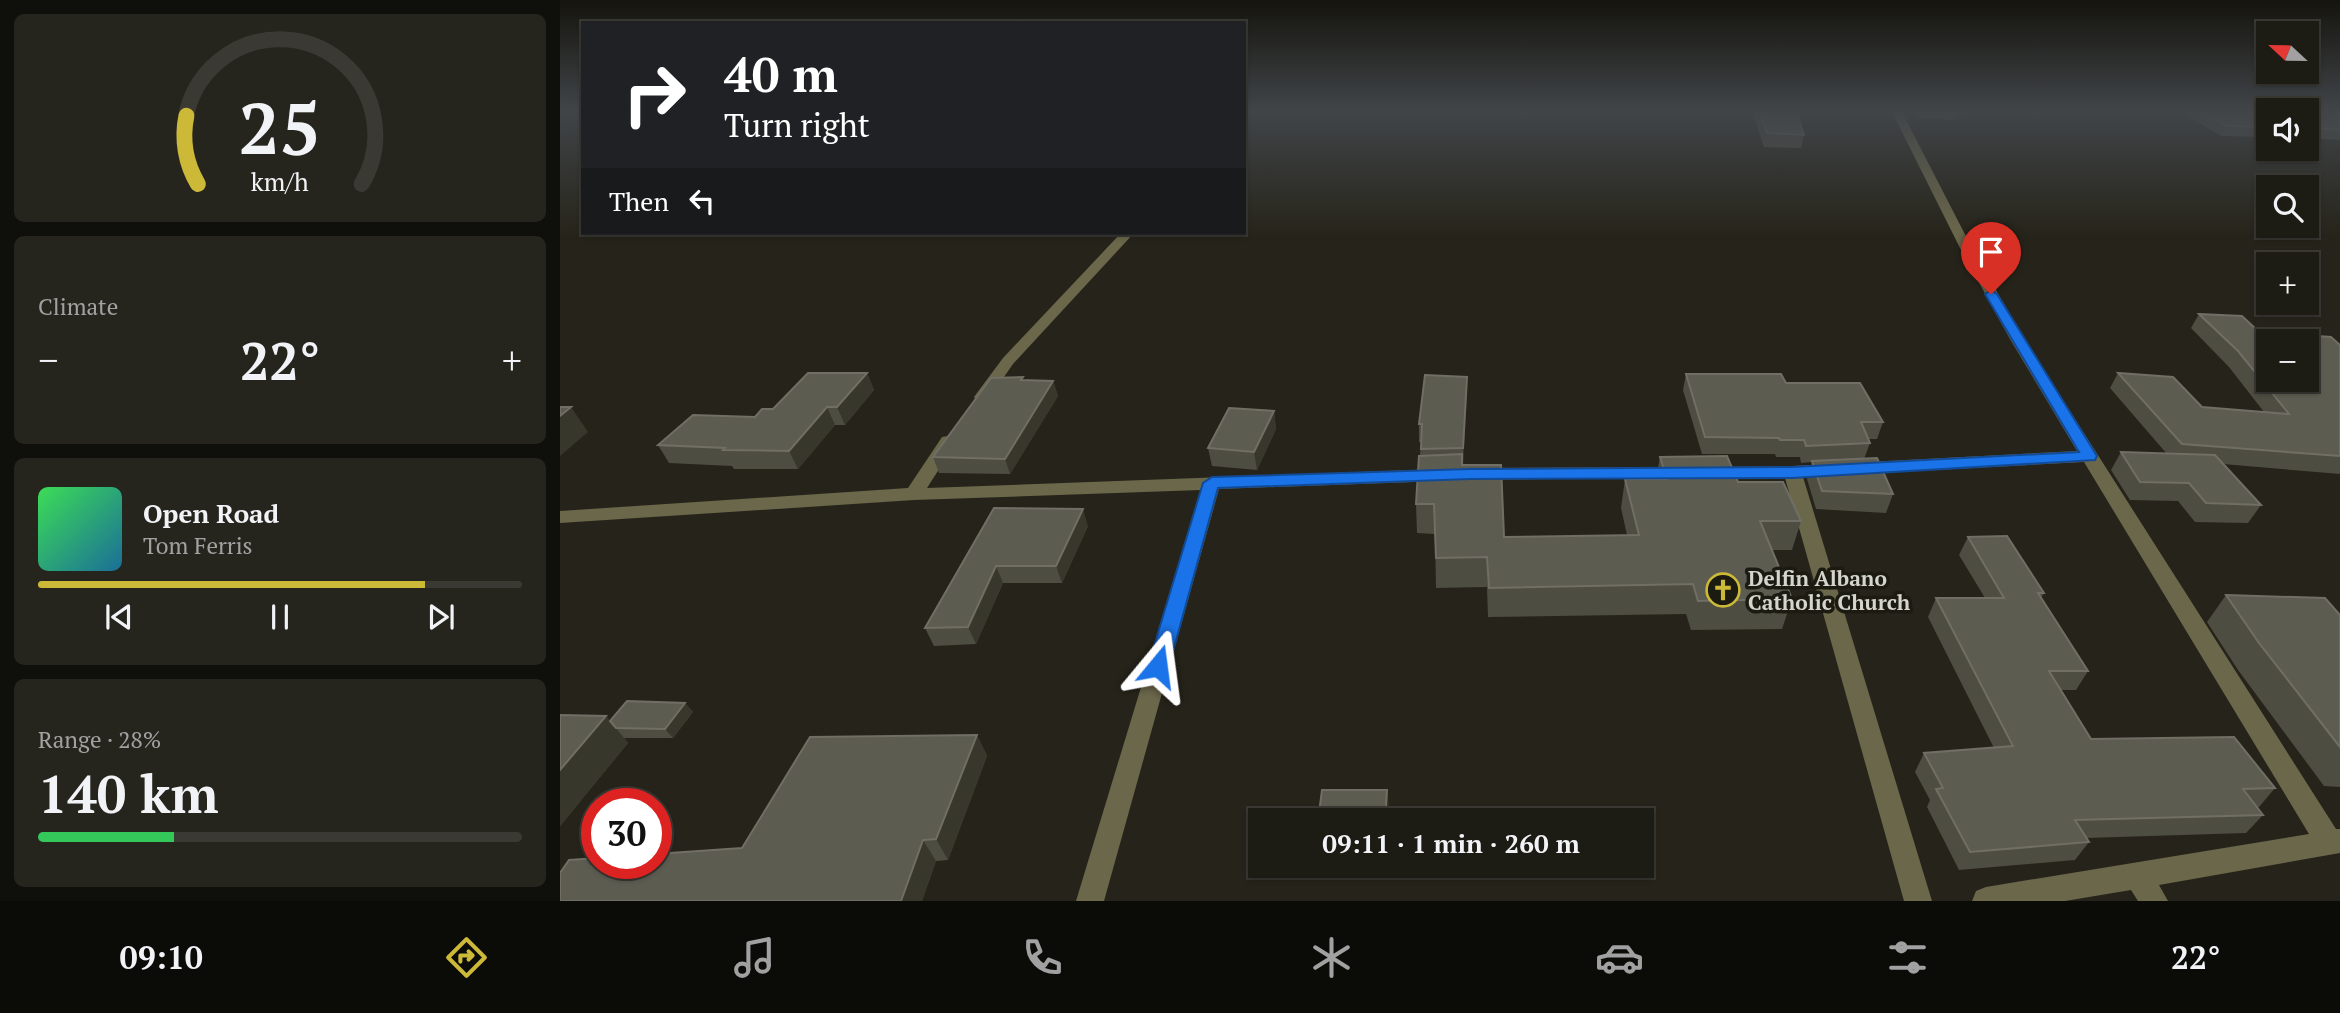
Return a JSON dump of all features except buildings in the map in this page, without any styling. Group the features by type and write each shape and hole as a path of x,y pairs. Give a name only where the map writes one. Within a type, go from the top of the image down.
{"street":[{"path":"1917,152 1966,248 2017,339 2335,841 1986,901"},
{"path":"970,412 1008,361 1126,235"},
{"path":"914,494 926,471 955,432"},
{"path":"560,517 914,494 1470,474 1792,472 2089,456"},
{"path":"1792,472 1918,901"},
{"path":"1090,901 1212,483"},
{"path":"2137,876 2154,901"}],"place":[{"name":"Delfin Albano Catholic Church","path":"1723,590"}],"route":[{"path":"1158,666 1212,483 1470,474 1792,472 2089,456 1991,294"}]}
